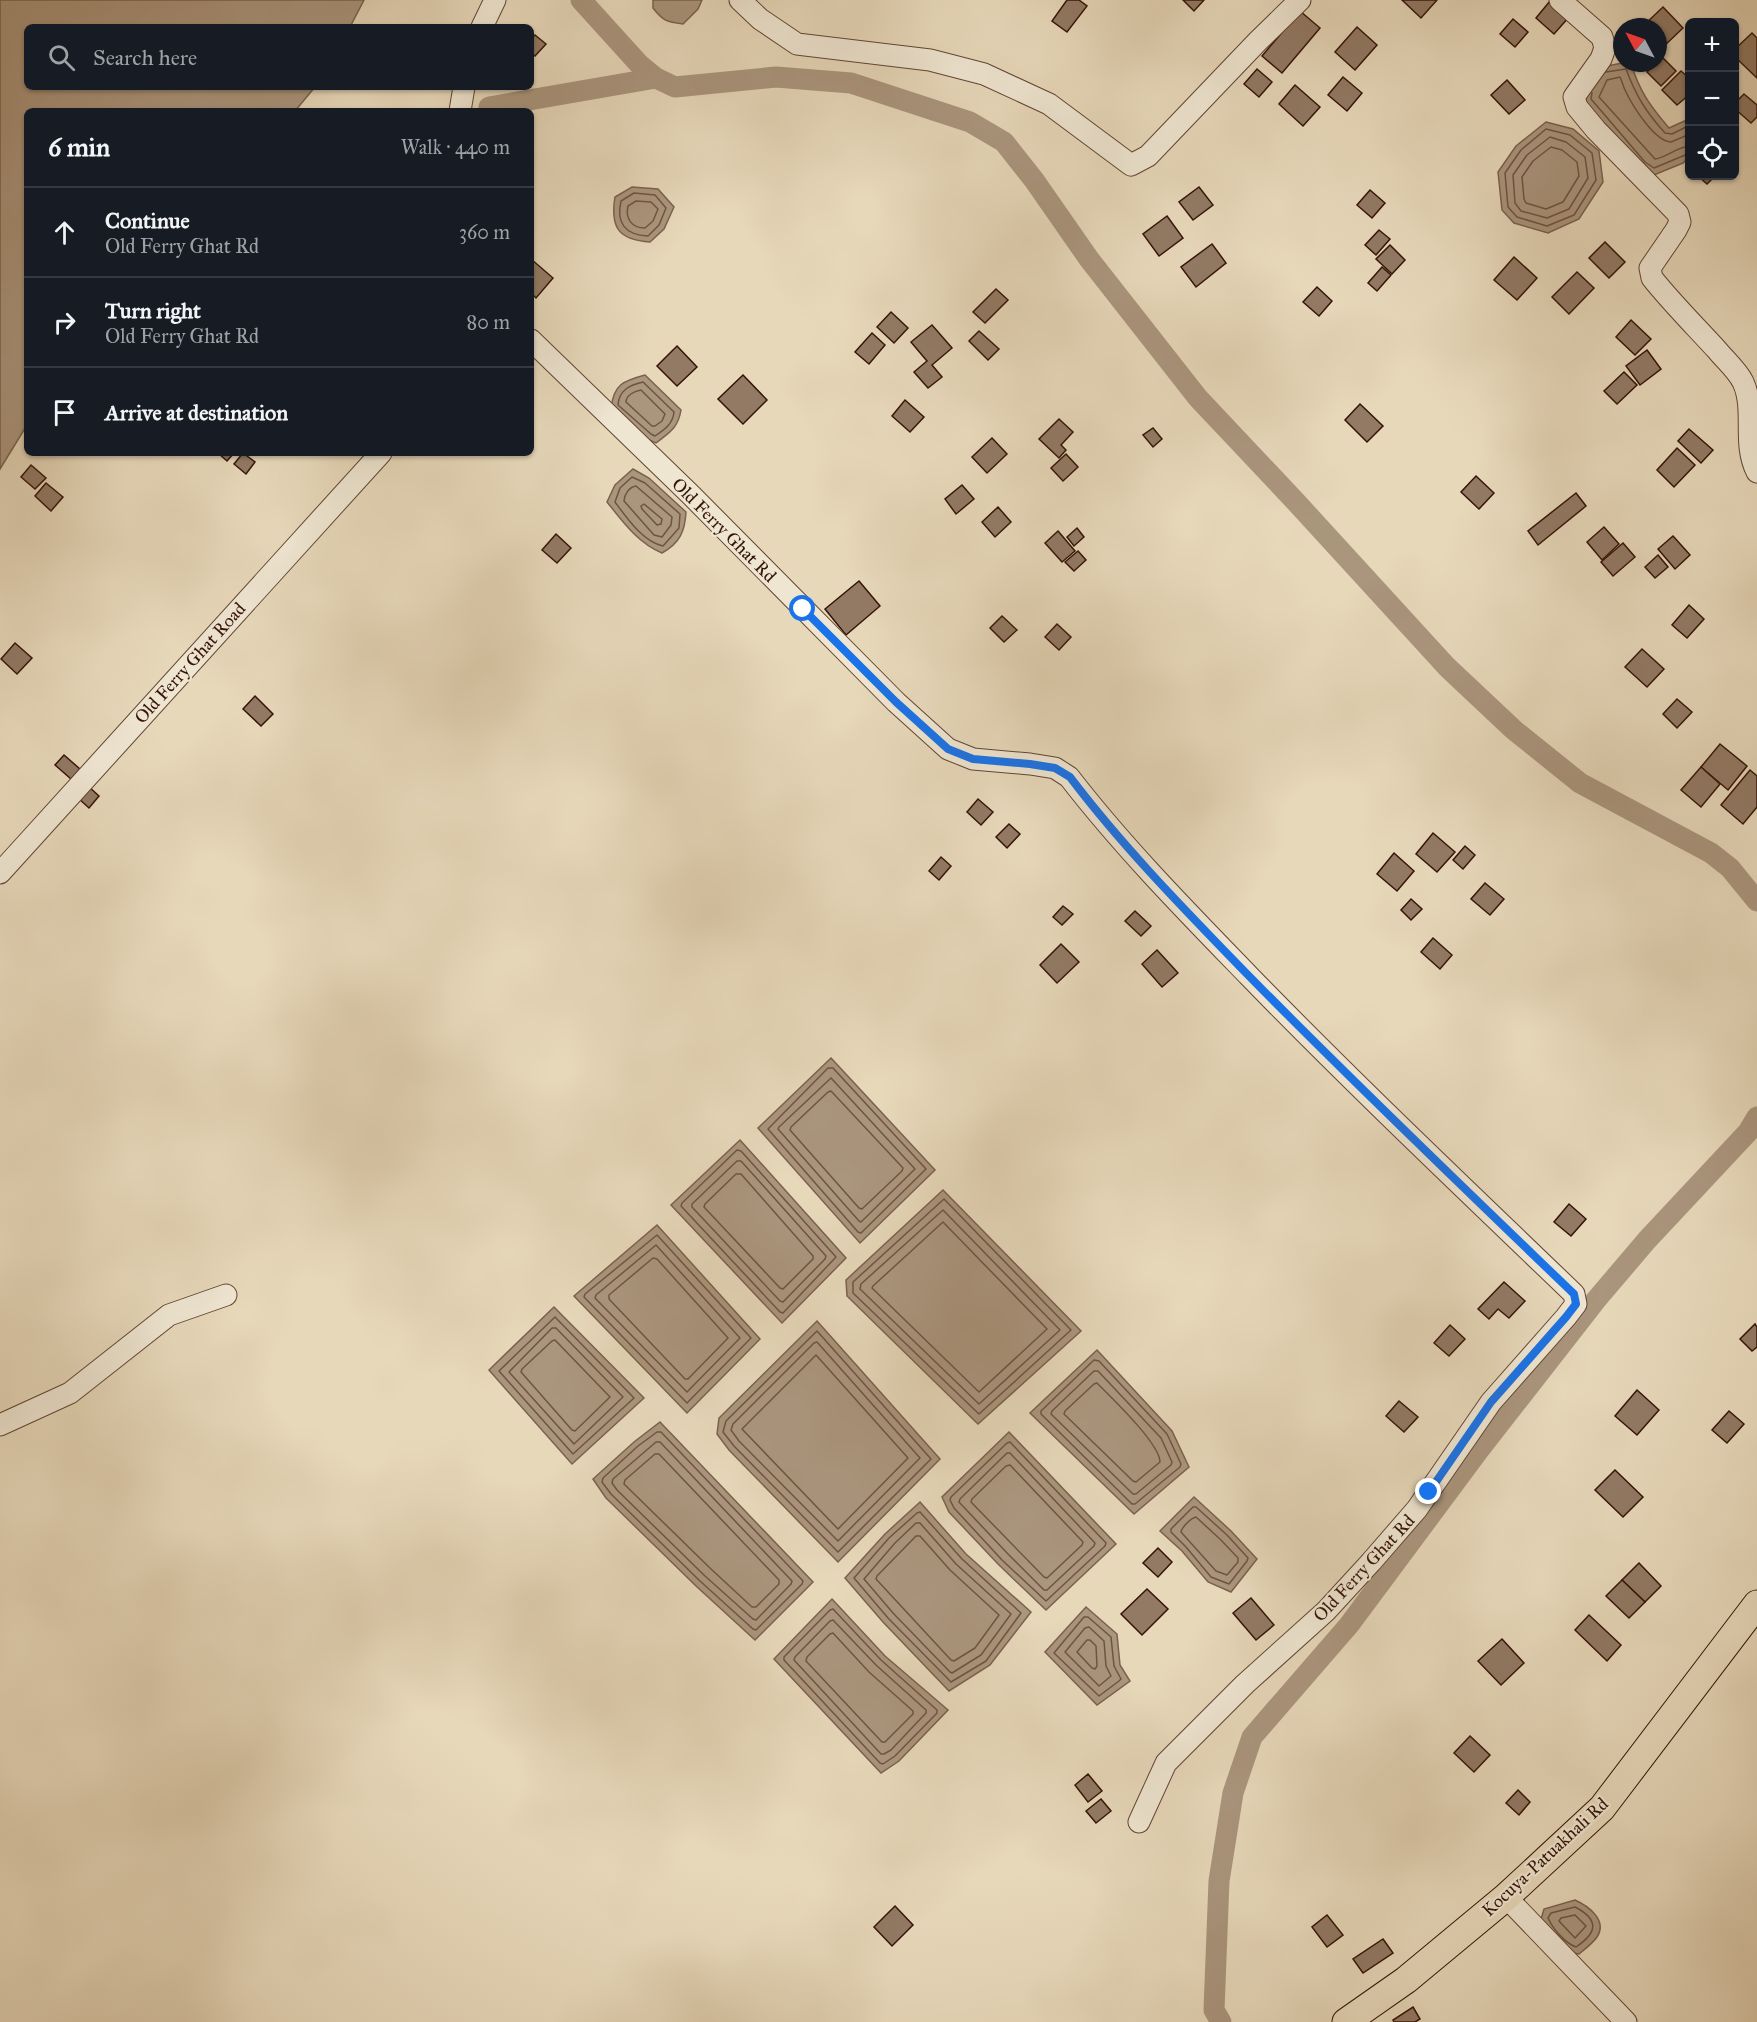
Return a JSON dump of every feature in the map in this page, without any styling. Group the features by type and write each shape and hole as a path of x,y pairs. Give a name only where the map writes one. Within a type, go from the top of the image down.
{"main road":[{"name":"Kocuya-Patuakhali Rd","path":"1346,2022 1406,1980 1506,1897 1602,1808 1757,1604"}],"street":[{"path":"483,24 495,0"},
{"path":"740,0 760,19 797,44 930,60 984,74 1049,104 1131,165 1148,156 1300,0"},
{"path":"1560,0 1602,37 1605,48 1574,97 1577,107 1596,130 1678,214 1680,222 1676,230 1650,268 1652,278 1743,382 1749,404 1748,438 1757,472"},
{"path":"460,108 464,90"},
{"name":"Old Ferry Ghat Rd","path":"534,343 691,495 896,702 948,749 973,759 1055,768 1070,777 1174,899 1252,980 1354,1083 1574,1294 1576,1304 1491,1402 1417,1509 1371,1563 1326,1611 1245,1684 1166,1763 1139,1822"},
{"name":"Old Ferry Ghat Road","path":"0,873 378,456"},
{"path":"0,1425 70,1393 169,1315 225,1294"},
{"path":"1506,1897 1626,2022"}],"water":[{"path":"0,0 364,0 352,24 24,24 24,90 312,90 298,108 24,108 24,430 0,469"},
{"path":"653,0 702,0 698,9 683,24 663,18 653,8"},
{"path":"1613,65 1613,72 1634,72 1646,98 1669,128 1685,121 1685,161 1683,163 1654,175 1642,167 1582,98 1598,68"},
{"path":"1546,122 1573,129 1599,151 1603,182 1579,219 1548,233 1514,223 1502,210 1498,172 1516,146"},
{"path":"632,187 658,189 674,207 664,229 650,242 639,241 624,235 616,224 615,197"},
{"path":"645,375 681,410 675,425 656,443 649,440 611,408 614,394 621,385"},
{"path":"633,469 649,478 686,512 680,536 662,553 638,538 607,502 615,485"},
{"path":"831,1058 935,1170 860,1243 758,1128"},
{"path":"740,1140 846,1258 782,1323 671,1205"},
{"path":"943,1190 1081,1331 978,1424 847,1296 846,1280"},
{"path":"657,1225 760,1339 687,1413 574,1296"},
{"path":"554,1307 644,1398 572,1464 489,1370"},
{"path":"817,1321 940,1459 838,1562 729,1450 717,1434 719,1418"},
{"path":"1097,1350 1172,1431 1189,1467 1134,1514 1030,1413"},
{"path":"660,1422 813,1582 755,1640 606,1498 593,1479"},
{"path":"1009,1432 1116,1544 1046,1610 949,1512 942,1497"},
{"path":"1194,1497 1257,1559 1231,1592 1208,1582 1182,1551 1160,1531"},
{"path":"920,1502 966,1554 1031,1612 990,1665 949,1691 883,1622 845,1578 885,1534"},
{"path":"832,1599 885,1656 948,1710 899,1761 881,1773 774,1659"},
{"path":"1086,1607 1117,1634 1120,1665 1130,1681 1097,1705 1045,1652"},
{"path":"1575,1900 1595,1914 1600,1925 1597,1937 1579,1954 1572,1953 1541,1919 1544,1909"}],"building":[{"path":"1067,0 1079,0 1087,6 1067,32 1052,21"},
{"path":"1183,0 1204,0 1194,11"},
{"path":"1402,0 1437,0 1421,18"},
{"path":"1550,1 1569,17 1554,34 1536,18"},
{"path":"1663,7 1683,28 1667,43 1667,18 1651,18"},
{"path":"1300,11 1320,28 1282,73 1262,56"},
{"path":"1513,19 1528,32 1515,47 1500,34"},
{"path":"1357,27 1377,45 1355,70 1335,52"},
{"path":"1752,33 1757,38 1757,78 1739,61 1739,45"},
{"path":"534,36 546,44 535,56 534,55"},
{"path":"1667,62 1676,71 1661,86 1647,72 1667,72"},
{"path":"1257,69 1272,82 1259,97 1244,84"},
{"path":"1681,71 1685,75 1685,98 1677,105 1662,90"},
{"path":"1343,77 1362,93 1347,111 1328,95"},
{"path":"1507,80 1525,100 1509,114 1491,95"},
{"path":"1295,85 1320,107 1303,126 1279,104"},
{"path":"1744,94 1757,105 1757,117 1751,123 1739,112 1739,99"},
{"path":"1199,187 1213,205 1193,220 1179,202"},
{"path":"1370,190 1385,203 1372,218 1357,205"},
{"path":"1167,216 1183,238 1159,256 1143,234"},
{"path":"1379,230 1390,239 1376,255 1365,245"},
{"path":"1605,242 1625,262 1609,278 1589,258"},
{"path":"1212,244 1226,263 1196,287 1181,267"},
{"path":"1390,245 1405,260 1392,274 1376,259"},
{"path":"1514,257 1537,278 1517,300 1494,280"},
{"path":"534,262 553,278 536,298 534,296"},
{"path":"1382,267 1391,275 1377,291 1368,283"},
{"path":"1577,272 1594,288 1569,314 1552,297"},
{"path":"1317,287 1332,301 1319,316 1303,302"},
{"path":"996,289 1008,300 985,323 973,312"},
{"path":"891,312 908,328 894,343 877,327"},
{"path":"1631,320 1651,339 1635,355 1616,337"},
{"path":"932,325 952,348 932,365 942,377 928,388 914,372 927,361 911,342"},
{"path":"979,331 999,349 988,360 969,341"},
{"path":"872,333 885,345 869,364 855,352"},
{"path":"677,346 697,367 677,386 657,366"},
{"path":"1647,350 1661,369 1640,385 1626,366"},
{"path":"1624,372 1637,385 1617,404 1604,391"},
{"path":"743,375 767,400 743,424 718,399"},
{"path":"905,400 924,417 910,432 892,416"},
{"path":"1360,404 1383,426 1367,442 1345,420"},
{"path":"1059,419 1073,432 1061,445 1066,450 1059,458 1039,439"},
{"path":"1153,428 1162,439 1153,447 1143,435"},
{"path":"1689,429 1713,450 1701,463 1678,441"},
{"path":"992,438 1007,454 987,473 972,457"},
{"path":"1677,448 1695,465 1674,487 1657,470"},
{"path":"1066,454 1078,467 1063,481 1051,468"},
{"path":"221,456 231,456 227,461"},
{"path":"241,456 247,456 255,462 246,474 234,464"},
{"path":"31,465 46,478 35,489 21,477"},
{"path":"1476,476 1494,493 1479,509 1461,492"},
{"path":"46,483 63,497 51,511 35,496"},
{"path":"962,485 974,499 956,514 945,499"},
{"path":"1576,493 1586,506 1538,545 1528,531"},
{"path":"998,507 1011,522 995,537 982,522"},
{"path":"1604,527 1619,544 1602,560 1587,542"},
{"path":"1077,528 1084,537 1074,546 1067,537"},
{"path":"1058,531 1075,551 1062,562 1045,543"},
{"path":"556,534 571,548 557,563 542,550"},
{"path":"1673,536 1690,555 1675,569 1658,549"},
{"path":"1623,543 1635,557 1613,576 1601,562"},
{"path":"1078,551 1086,560 1074,571 1065,562"},
{"path":"1658,555 1668,567 1655,578 1645,567"},
{"path":"859,581 880,606 846,635 825,609"},
{"path":"1689,605 1704,619 1687,638 1672,625"},
{"path":"1002,616 1017,630 1004,642 990,628"},
{"path":"1057,624 1071,637 1059,650 1045,637"},
{"path":"15,643 32,658 17,674 1,659"},
{"path":"1642,649 1664,669 1647,687 1625,667"},
{"path":"255,696 273,714 261,726 243,709"},
{"path":"1677,699 1692,712 1677,728 1663,714"},
{"path":"1720,744 1747,766 1728,790 1701,767"},
{"path":"64,755 80,769 71,779 55,765"},
{"path":"1701,767 1720,784 1701,807 1681,790"},
{"path":"1750,770 1757,776 1757,807 1743,824 1721,805"},
{"path":"88,786 99,796 89,808 78,798"},
{"path":"978,799 993,812 981,825 967,812"},
{"path":"1009,824 1020,834 1007,848 996,837"},
{"path":"1433,833 1455,852 1437,872 1416,854"},
{"path":"1465,846 1475,855 1463,869 1453,860"},
{"path":"1394,853 1414,871 1397,891 1377,874"},
{"path":"941,857 951,866 939,880 929,871"},
{"path":"1485,883 1504,899 1490,915 1471,899"},
{"path":"1411,899 1422,909 1411,920 1401,910"},
{"path":"1063,906 1073,914 1062,925 1053,917"},
{"path":"1135,911 1151,926 1141,936 1125,921"},
{"path":"1433,938 1452,955 1440,969 1421,952"},
{"path":"1061,944 1079,962 1057,983 1040,965"},
{"path":"1157,950 1178,973 1162,987 1142,964"},
{"path":"1569,1204 1586,1219 1571,1236 1554,1222"},
{"path":"1504,1282 1525,1301 1509,1318 1498,1309 1489,1319 1478,1309"},
{"path":"1755,1324 1757,1347 1752,1351 1740,1339"},
{"path":"1450,1325 1465,1339 1449,1356 1434,1343"},
{"path":"1637,1390 1659,1410 1637,1435 1615,1416"},
{"path":"1399,1401 1418,1417 1404,1432 1386,1416"},
{"path":"1729,1411 1744,1424 1727,1443 1712,1430"},
{"path":"1615,1470 1643,1497 1623,1517 1595,1490"},
{"path":"1158,1548 1172,1562 1158,1577 1143,1563"},
{"path":"1639,1563 1661,1586 1645,1602 1622,1580"},
{"path":"1622,1580 1645,1602 1629,1618 1606,1596"},
{"path":"1147,1589 1168,1609 1142,1635 1121,1614"},
{"path":"1251,1598 1274,1625 1256,1640 1233,1613"},
{"path":"1589,1615 1621,1645 1607,1661 1575,1630"},
{"path":"1502,1639 1524,1663 1501,1685 1478,1661"},
{"path":"1470,1736 1490,1755 1474,1772 1454,1753"},
{"path":"1088,1774 1102,1791 1088,1802 1075,1785"},
{"path":"1518,1790 1530,1802 1519,1815 1506,1803"},
{"path":"1101,1799 1111,1811 1096,1823 1086,1811"},
{"path":"895,1906 913,1925 892,1946 874,1927"},
{"path":"1327,1915 1343,1935 1327,1947 1312,1927"},
{"path":"1383,1939 1393,1953 1363,1973 1353,1959"},
{"path":"1413,2007 1420,2019 1415,2022 1394,2022 1393,2020"}],"waterway":[{"path":"581,0 639,64 656,78 675,87 776,77 851,83 970,122 1004,142 1034,180 1089,259 1198,398 1447,667 1514,730 1580,783 1711,853 1730,868 1757,901"},
{"path":"489,107 656,78"},
{"path":"1221,2022 1214,2010 1219,1881 1233,1793 1252,1737 1349,1625 1479,1450 1596,1300 1647,1240 1748,1132 1757,1117"}],"route":[{"path":"803,609 896,702 948,749 973,759 1055,768 1070,777 1174,899 1354,1083 1574,1294 1576,1304 1491,1402 1429,1492"}]}
